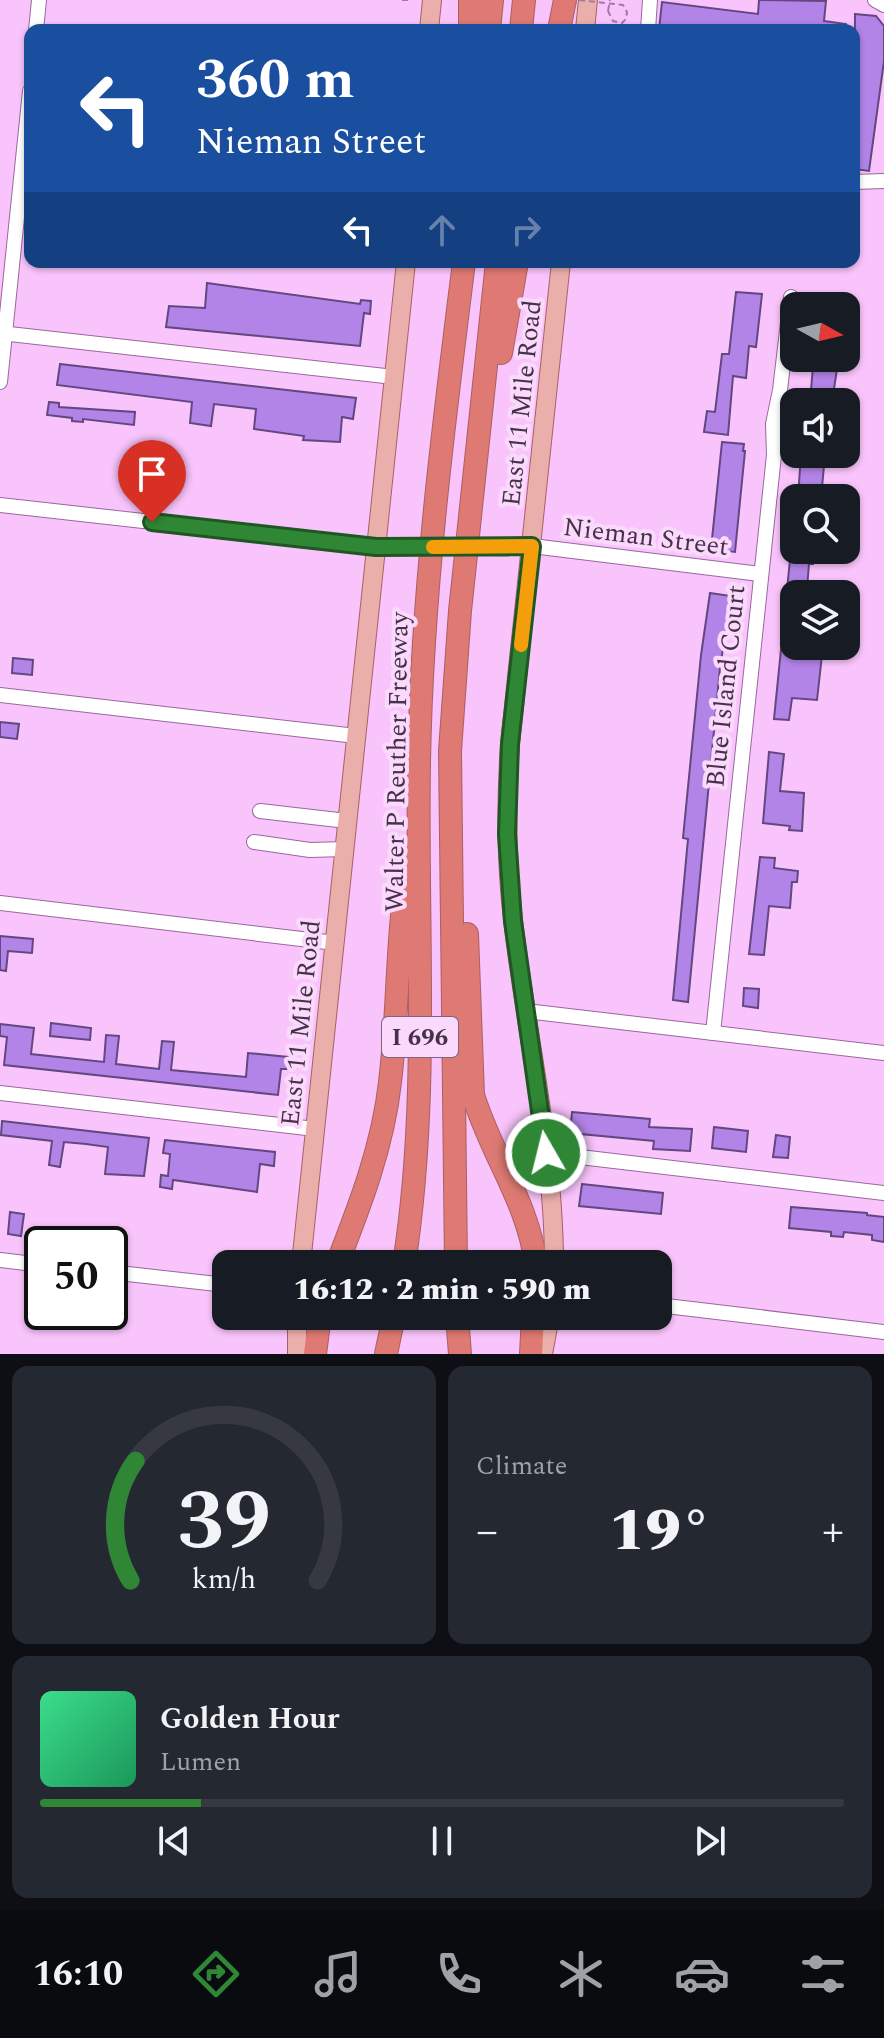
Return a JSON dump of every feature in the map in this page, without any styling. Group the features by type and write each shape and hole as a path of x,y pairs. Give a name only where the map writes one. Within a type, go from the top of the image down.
{"highway":[{"path":"470,0 470,24"},
{"path":"490,24 492,0"},
{"path":"522,24 524,0"},
{"path":"560,24 565,0"},
{"path":"455,268 458,310"},
{"name":"Walter P Reuther Freeway","path":"406,1250 419,1126 418,809 424,637 463,268"},
{"name":"Walter P Reuther Freeway","path":"456,1250 451,736 460,611 496,268"},
{"path":"460,611 481,520 495,391 516,268"},
{"path":"342,1250 362,1198 390,1083 404,891 418,809"},
{"path":"451,821 466,921 473,1095 479,1116 524,1209 534,1250"},
{"path":"315,1354 318,1330"},
{"path":"386,1354 391,1330"},
{"path":"458,1330 460,1354"},
{"path":"531,1354 532,1330"}],"main road":[{"path":"430,24 432,0"},
{"path":"586,24 588,0"},
{"name":"East 11 Mile Road","path":"302,1250 405,268"},
{"name":"East 11 Mile Road","path":"554,1250 546,1153 512,909 506,803 560,268"},
{"path":"297,1330 297,1354"},
{"path":"543,1354 547,1330"}],"street":[{"path":"37,24 39,0"},
{"path":"648,24 650,0"},
{"path":"875,0 884,5"},
{"path":"0,382 24,158"},
{"path":"860,182 884,181"},
{"path":"3,333 394,377"},
{"name":"Blue Island Court","path":"713,1033 774,455 773,424 782,372"},
{"name":"Nieman Street","path":"0,505 376,547 532,546 760,574"},
{"path":"0,695 356,736"},
{"path":"260,811 347,821"},
{"path":"254,842 310,850 344,849"},
{"path":"0,903 335,943"},
{"path":"526,1011 884,1052"},
{"path":"0,1093 315,1129"},
{"path":"546,1153 884,1193"},
{"path":"0,1260 24,1263"},
{"path":"128,1274 212,1283"},
{"path":"672,1307 884,1332"}],"path":[{"path":"402,0 409,0"},
{"path":"579,0 621,5 626,9 627,17 622,23 613,21 608,11 610,0"}],"building":[{"path":"759,0 826,1 824,21 846,24 660,24 662,2 758,14"},
{"path":"855,14 876,16 884,26 884,61 869,171 860,170 860,24 855,24"},
{"path":"207,283 360,304 361,300 371,301 370,314 364,313 360,346 166,327 169,306 205,308"},
{"path":"736,292 762,294 756,347 749,346 746,378 733,376 728,435 704,432 707,411 715,412 722,354 729,354"},
{"path":"60,364 356,398 353,419 342,417 340,442 303,440 304,436 254,429 256,409 214,404 211,426 190,423 192,402 57,385"},
{"path":"812,372 837,372 834,388 811,388"},
{"path":"49,402 59,403 59,407 135,412 134,425 83,419 83,422 72,421 72,418 47,415"},
{"path":"722,442 744,444 745,451 735,552 711,549"},
{"path":"800,468 824,468 822,484 799,484"},
{"path":"790,564 809,564 808,580 788,580"},
{"path":"710,593 731,596 720,668 688,1002 673,1000 688,839 683,838"},
{"path":"13,658 33,660 32,675 12,673"},
{"path":"780,659 821,660 817,700 792,698 789,720 774,719"},
{"path":"0,722 19,724 17,739 0,737"},
{"path":"769,752 784,754 780,791 804,793 802,831 789,830 790,826 763,823"},
{"path":"760,857 775,858 774,868 798,871 797,882 792,882 790,908 769,906 764,955 749,954"},
{"path":"0,936 33,939 32,953 8,951 6,971 0,970"},
{"path":"744,988 759,989 758,1008 743,1006"},
{"path":"51,1023 91,1028 90,1040 50,1036"},
{"path":"0,1024 34,1028 31,1054 104,1062 106,1035 119,1036 116,1064 159,1069 162,1041 174,1042 171,1070 246,1077 248,1053 288,1057 287,1069 281,1069 278,1095 4,1065 7,1037 0,1036"},
{"path":"572,1112 650,1119 649,1127 692,1129 690,1151 653,1149 654,1141 570,1133"},
{"path":"2,1121 149,1138 144,1176 105,1174 108,1147 86,1144 64,1142 60,1167 49,1165 52,1141 1,1135"},
{"path":"714,1127 748,1131 746,1152 712,1148"},
{"path":"776,1135 790,1137 788,1158 773,1157"},
{"path":"165,1140 275,1152 274,1166 260,1164 257,1192 173,1180 172,1189 160,1187 161,1175 168,1176 170,1154 163,1153"},
{"path":"582,1184 663,1193 661,1214 579,1206"},
{"path":"791,1207 884,1217 884,1242 872,1240 872,1235 844,1232 843,1237 831,1236 831,1232 789,1228"},
{"path":"10,1212 24,1214 21,1236 8,1234"}],"slow traffic":[{"path":"433,547 532,546 521,645"}],"route":[{"path":"152,522 376,547 532,546 506,803 513,921 546,1153"}]}
